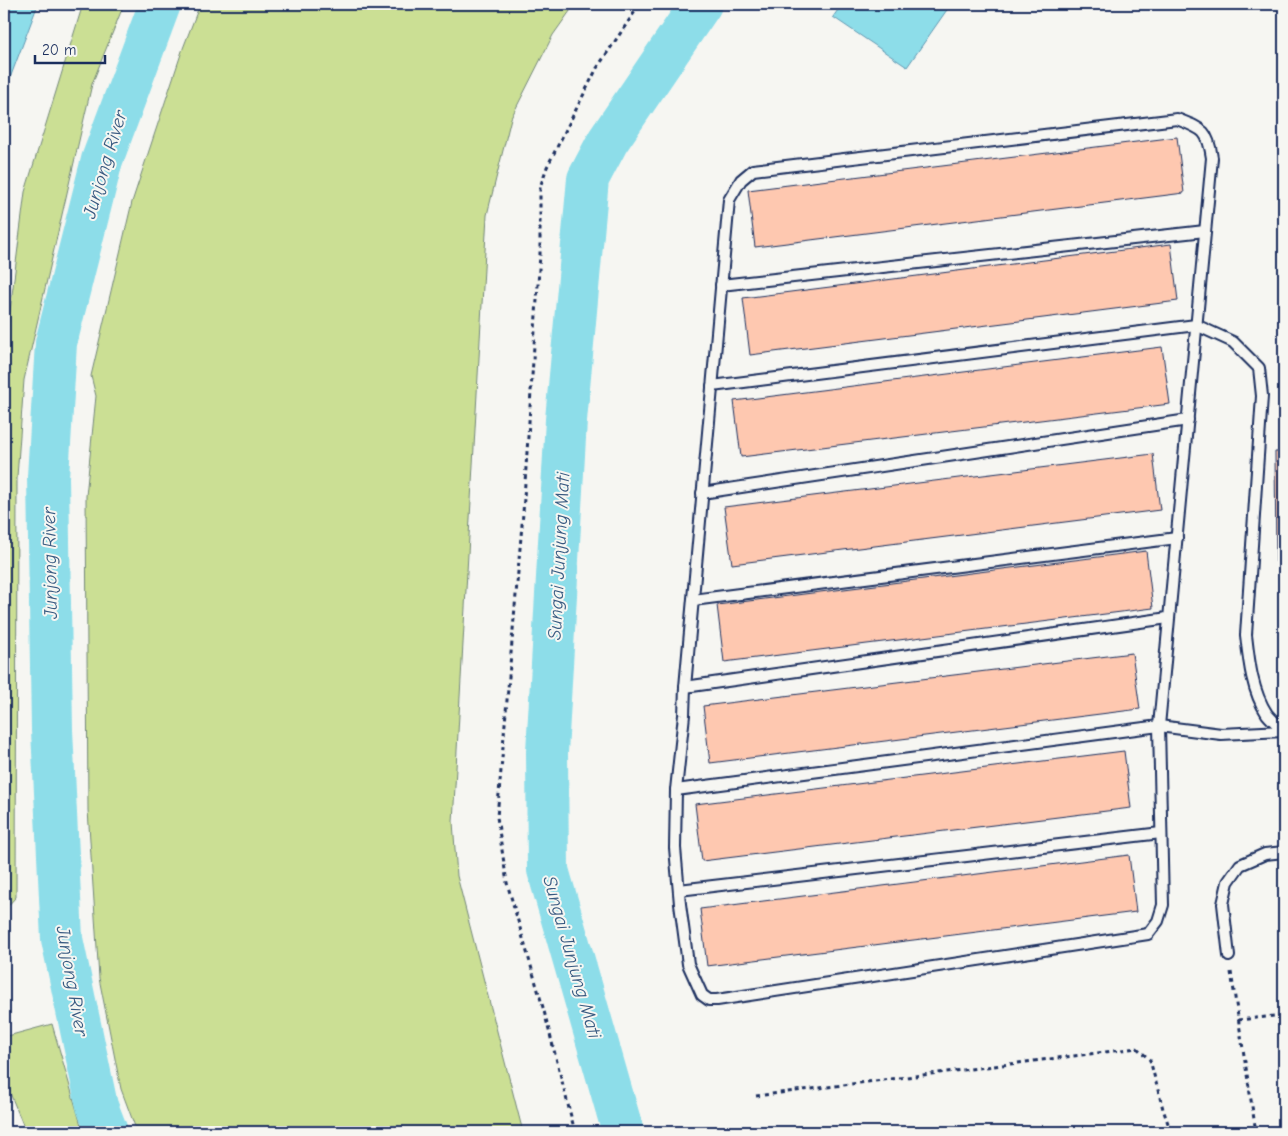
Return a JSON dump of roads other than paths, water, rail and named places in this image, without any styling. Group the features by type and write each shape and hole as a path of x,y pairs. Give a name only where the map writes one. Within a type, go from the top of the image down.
{"lane":[{"path":"1177,119 1197,127 1210,140 1212,158 1205,231 1159,726 1163,905 1158,921 1148,934 709,1000 702,995 688,964 675,848 676,790 729,200 741,180 753,170 1177,119"},
{"path":"721,285 1205,231"},
{"path":"712,386 1196,325 1234,342 1259,368 1262,396 1246,635 1249,666 1256,690 1267,714 1284,731"},
{"path":"702,493 1188,420"},
{"path":"693,600 1177,538"},
{"path":"685,687 1168,618"},
{"path":"676,790 1159,726 1221,734 1284,731"},
{"path":"679,890 1162,833"},
{"path":"1229,956 1223,904 1228,882 1240,866 1265,854 1284,852"}],"water":[{"path":"4,4 38,4 4,94"},
{"path":"842,4 951,4 907,67 833,17"}],"waterway":[{"name":"Junjong River","path":"107,1132 97,1106 62,939 52,730 48,477 56,343 102,160 160,4"},
{"name":"Sungai Junjung Mati","path":"623,1132 548,870 547,752 566,420 588,179 608,141 701,4"}]}
